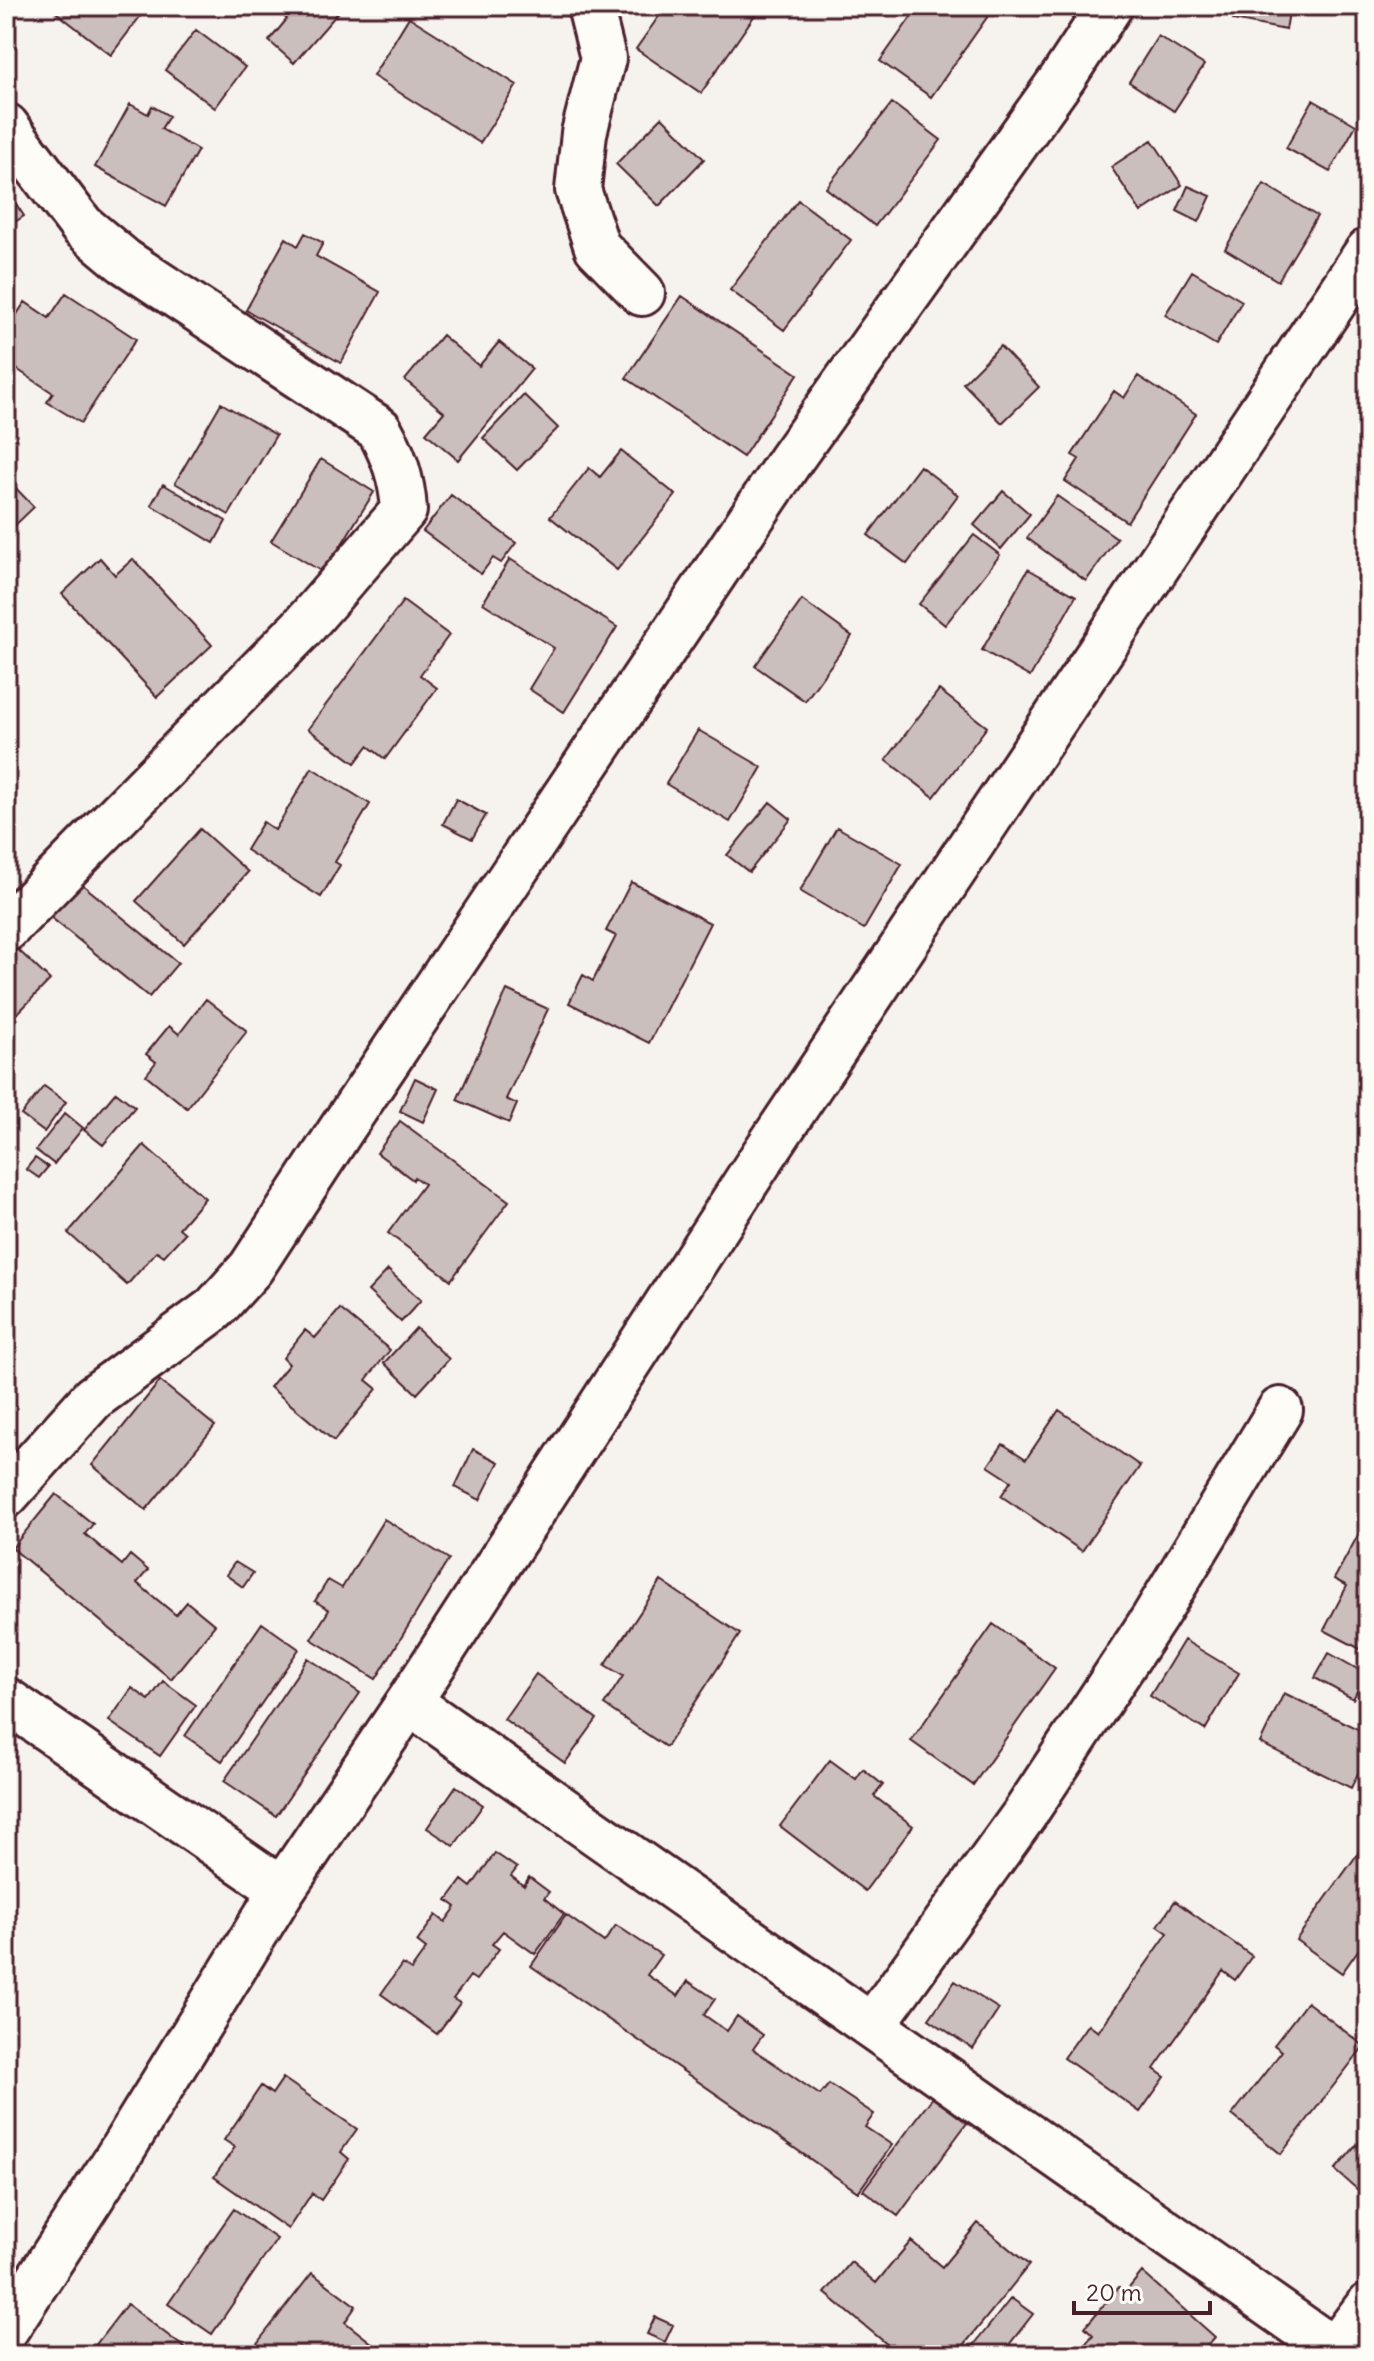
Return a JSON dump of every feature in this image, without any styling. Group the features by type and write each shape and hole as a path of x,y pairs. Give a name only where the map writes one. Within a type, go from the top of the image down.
{"street":[{"path":"590,6 603,58 584,133 578,190 597,247 642,293"},
{"path":"6,1495 93,1398 214,1309 251,1268 791,459 1064,76 1110,6"},
{"path":"6,126 82,226 124,261 379,429 393,455 403,484 404,510 301,629 6,929"},
{"path":"6,2329 117,2158 282,1890 409,1702 763,1156 1368,251"},
{"path":"872,2026 1050,1776 1154,1618 1280,1410"},
{"path":"6,1700 282,1890"},
{"path":"409,1702 1338,2352 1368,2306"}],"building":[{"path":"48,6 148,6 111,55"},
{"path":"272,6 344,6 294,63 269,41 287,19"},
{"path":"666,6 761,6 701,93 636,49"},
{"path":"919,6 995,6 931,97 880,61"},
{"path":"1236,6 1290,6 1286,30 1233,20"},
{"path":"409,17 517,85 480,143 373,76"},
{"path":"196,30 245,67 215,108 165,70"},
{"path":"1158,36 1204,65 1174,111 1129,82"},
{"path":"1368,46 1368,72 1357,65"},
{"path":"1313,100 1356,125 1330,172 1286,148"},
{"path":"892,103 941,140 875,226 826,188"},
{"path":"130,104 148,114 152,106 169,116 161,129 198,150 166,206 95,167"},
{"path":"662,117 704,159 659,206 616,164"},
{"path":"1152,140 1182,185 1141,212 1111,167"},
{"path":"1264,184 1317,216 1278,281 1225,249"},
{"path":"1188,186 1211,196 1199,222 1177,211"},
{"path":"6,189 24,216 6,228"},
{"path":"798,200 851,240 784,330 730,290"},
{"path":"305,233 323,243 316,256 380,292 341,363 246,310 286,238 298,246"},
{"path":"1192,271 1242,301 1216,345 1165,315"},
{"path":"66,293 136,339 81,423 47,402 53,393 6,362 6,331 25,302 49,318"},
{"path":"682,296 798,374 743,457 626,378"},
{"path":"442,335 479,366 499,342 532,369 458,460 426,433 444,412 405,380"},
{"path":"1000,346 1039,387 1002,423 963,383"},
{"path":"1138,376 1196,414 1127,522 1065,481 1079,459 1072,455 1114,391 1124,398"},
{"path":"524,395 558,428 517,470 483,438"},
{"path":"221,403 276,435 229,515 175,483"},
{"path":"1368,406 1368,426 1360,421"},
{"path":"621,451 676,495 617,570 550,517 589,468 600,477"},
{"path":"321,459 374,492 324,573 271,541"},
{"path":"920,466 958,495 907,564 868,535"},
{"path":"6,478 34,507 6,534"},
{"path":"163,484 226,521 214,543 151,505"},
{"path":"1003,491 1030,514 1001,549 974,525"},
{"path":"451,495 516,543 501,563 493,558 481,574 423,531"},
{"path":"1057,496 1117,538 1086,581 1027,538"},
{"path":"974,535 1000,555 945,625 919,604"},
{"path":"100,558 115,575 133,559 212,645 157,697 62,594"},
{"path":"510,559 617,627 564,712 529,689 554,648 483,603"},
{"path":"1028,569 1076,596 1030,677 982,650"},
{"path":"802,600 852,636 805,701 755,666"},
{"path":"403,601 449,635 420,675 437,688 385,759 368,746 355,763 308,729"},
{"path":"939,690 987,727 934,797 886,760"},
{"path":"698,730 762,767 730,822 666,784"},
{"path":"312,768 370,804 335,862 340,865 321,897 246,850 263,822 275,830"},
{"path":"456,799 486,815 472,839 443,824"},
{"path":"770,802 791,819 749,872 727,855"},
{"path":"837,827 902,864 864,929 800,891"},
{"path":"200,829 248,872 184,944 136,901"},
{"path":"77,880 178,963 149,997 48,915"},
{"path":"631,882 710,923 649,1043 569,1003 583,975 593,981 616,936 606,931"},
{"path":"12,944 50,980 17,1014 6,1003 6,951"},
{"path":"507,990 548,1009 506,1099 517,1104 509,1123 457,1100"},
{"path":"206,999 247,1031 187,1108 146,1075 156,1062 146,1054 169,1026 179,1034"},
{"path":"415,1078 438,1089 423,1122 400,1111"},
{"path":"44,1086 66,1102 44,1132 21,1115"},
{"path":"116,1092 135,1107 103,1145 84,1130"},
{"path":"65,1113 83,1128 54,1164 36,1150"},
{"path":"400,1121 509,1201 451,1280 388,1233 424,1184 414,1177 413,1180 377,1153"},
{"path":"144,1145 205,1198 179,1228 185,1233 164,1256 157,1251 127,1285 68,1233"},
{"path":"35,1158 48,1167 39,1178 26,1169"},
{"path":"388,1270 421,1300 401,1322 368,1291"},
{"path":"340,1309 390,1350 366,1380 377,1389 334,1441 270,1387 289,1364 283,1358 305,1330 315,1338"},
{"path":"416,1328 449,1359 417,1394 384,1363"},
{"path":"160,1381 215,1426 146,1510 92,1465"},
{"path":"1059,1410 1140,1466 1082,1551 1001,1496 1011,1481 988,1466 1003,1444 1026,1459"},
{"path":"473,1449 499,1462 480,1500 455,1487"},
{"path":"56,1494 93,1524 85,1534 122,1565 130,1555 148,1570 137,1583 176,1615 187,1602 215,1625 171,1679 12,1548"},
{"path":"1368,1517 1368,1653 1324,1630 1347,1586 1334,1579"},
{"path":"384,1519 449,1559 376,1679 311,1639 329,1610 315,1601 328,1580 342,1588"},
{"path":"235,1562 253,1573 243,1587 226,1575"},
{"path":"661,1581 740,1634 666,1747 604,1705 623,1676 605,1665"},
{"path":"262,1623 299,1649 222,1761 185,1736"},
{"path":"993,1624 1055,1668 973,1785 911,1741"},
{"path":"1184,1640 1239,1673 1205,1730 1150,1696"},
{"path":"1329,1653 1366,1674 1353,1699 1315,1678"},
{"path":"308,1658 360,1693 276,1816 224,1781"},
{"path":"536,1674 597,1719 565,1763 504,1719"},
{"path":"163,1681 196,1705 160,1756 109,1721 132,1688 149,1700"},
{"path":"1284,1693 1368,1734 1368,1753 1351,1788 1260,1743"},
{"path":"830,1760 856,1779 863,1769 883,1785 874,1796 913,1826 865,1891 780,1826"},
{"path":"456,1786 483,1805 454,1846 427,1828"},
{"path":"1359,1852 1368,1859 1368,1936 1342,1973 1296,1940"},
{"path":"495,1853 517,1868 511,1876 524,1886 529,1877 549,1892 544,1898 564,1914 535,1954 503,1931 492,1944 499,1949 476,1980 470,1976 453,1999 460,2003 437,2034 381,1994 402,1964 411,1970 426,1949 417,1942 436,1915 445,1922 456,1907 447,1900 462,1880 471,1887"},
{"path":"1175,1901 1252,1956 1235,1980 1223,1971 1154,2069 1165,2077 1140,2112 1064,2058 1088,2024 1098,2032 1168,1933 1158,1926"},
{"path":"566,1915 604,1942 616,1925 661,1955 647,1975 678,1996 688,1981 715,1999 704,2015 727,2031 737,2016 763,2035 753,2049 820,2095 829,2084 874,2114 865,2127 892,2145 858,2192 531,1966"},
{"path":"955,1981 999,2009 973,2049 929,2019"},
{"path":"1307,2002 1364,2046 1281,2154 1232,2115 1282,2051 1274,2045"},
{"path":"283,2078 357,2129 341,2152 349,2159 321,2200 312,2193 288,2229 214,2177 235,2147 224,2140 261,2086 272,2094"},
{"path":"933,2097 967,2123 898,2216 863,2190"},
{"path":"1368,2132 1368,2195 1366,2197 1335,2170"},
{"path":"234,2209 277,2239 212,2334 168,2304"},
{"path":"978,2223 1029,2265 956,2355 900,2355 825,2293 851,2262 876,2283 911,2241 942,2267"},
{"path":"1142,2272 1215,2337 1199,2355 1075,2355 1093,2335 1085,2327 1119,2287 1125,2293"},
{"path":"312,2273 356,2306 345,2322 387,2355 256,2355 251,2351"},
{"path":"1011,2298 1033,2314 1001,2355 986,2355 974,2345"},
{"path":"127,2304 194,2355 88,2355"},
{"path":"655,2317 673,2325 665,2342 647,2334"}]}
